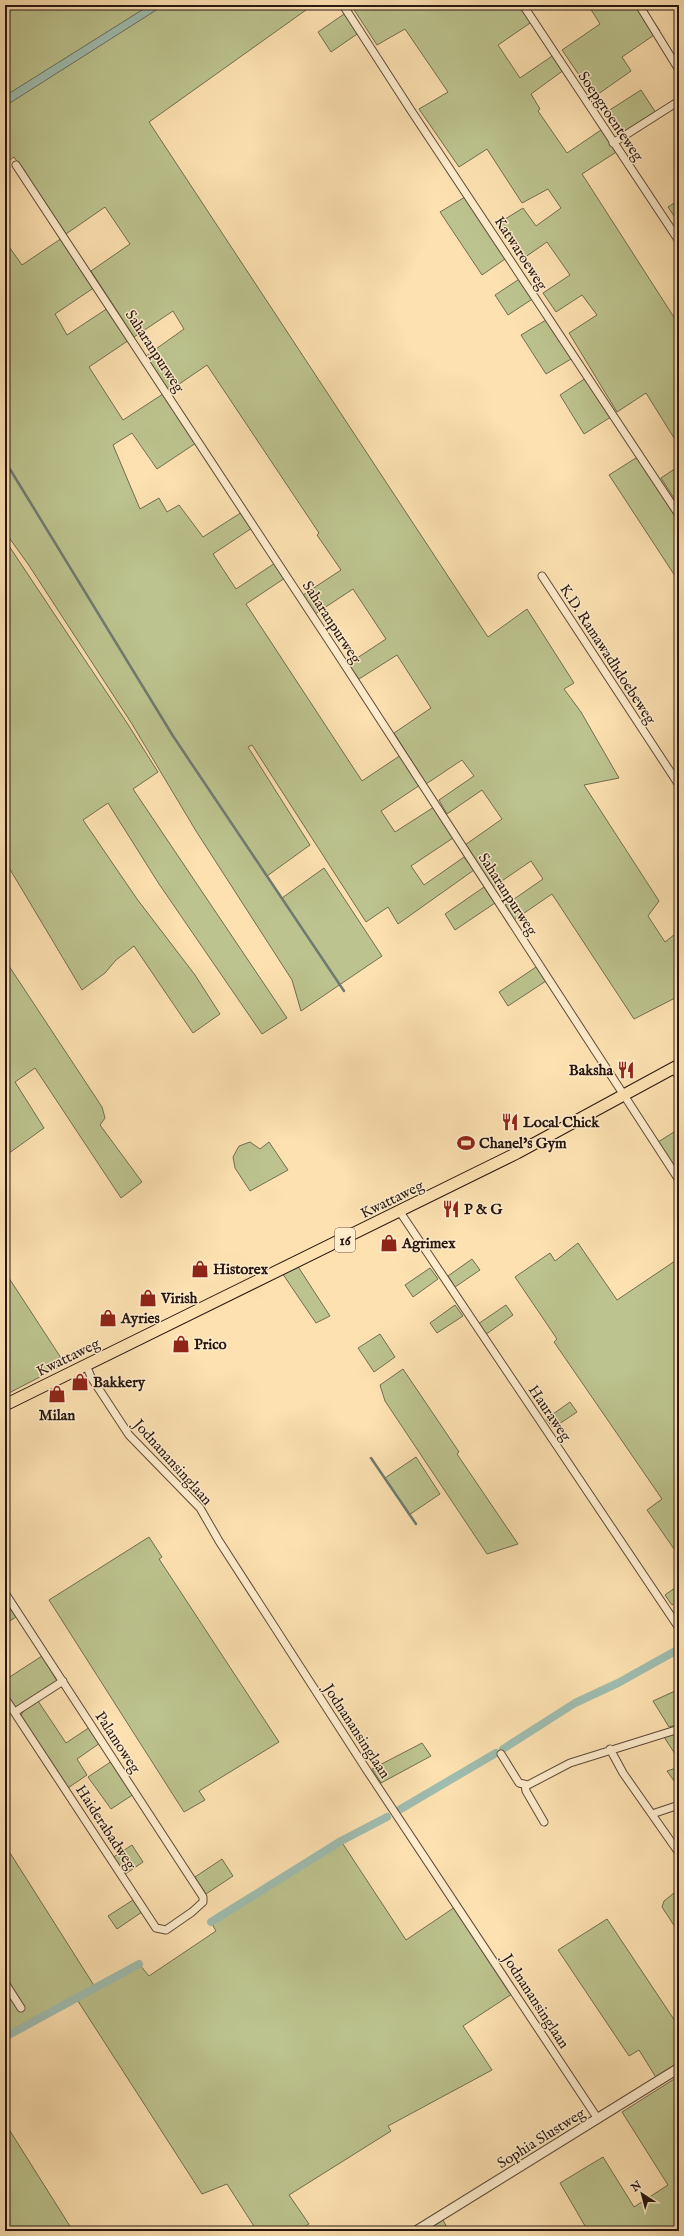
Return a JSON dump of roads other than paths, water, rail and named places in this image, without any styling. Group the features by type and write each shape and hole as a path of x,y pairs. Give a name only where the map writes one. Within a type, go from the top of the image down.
{"main road":[{"name":"Kwattaweg","path":"5,1405 517,1154 624,1095 677,1070"}],"street":[{"name":"Katwaroeweg","path":"343,5 412,112 679,515"},
{"name":"Soepgroenteweg","path":"523,5 612,143 679,241"},
{"path":"639,5 679,70"},
{"path":"612,143 679,101"},
{"name":"Saharanpurweg","path":"16,165 244,510 679,1180"},
{"name":"K.D. Ramawadhdoebeweg","path":"542,576 679,786"},
{"name":"Hauraweg","path":"400,1212 679,1628"},
{"name":"Jodnanansinglaan","path":"86,1365 91,1377 129,1435 200,1508 219,1541 368,1772 598,2119"},
{"name":"Palamoweg","path":"5,1593 203,1897 203,1902 200,1906"},
{"path":"15,1712 63,1681"},
{"name":"Haiderabadweg","path":"5,1698 156,1928 166,1930 200,1906"},
{"path":"524,1785 570,1763 610,1749 679,1729"},
{"path":"610,1749 623,1773 679,1854"},
{"path":"501,1754 519,1783 524,1785 544,1822"},
{"path":"652,1814 679,1805"},
{"path":"5,1983 22,2008"},
{"name":"Sophia Slustweg","path":"416,2231 679,2068"}],"waterway":[{"path":"5,461 173,736 344,991"},
{"path":"371,1458 416,1524"},
{"path":"503,1749 575,1703 618,1683 679,1649"},
{"path":"399,1810 496,1753"},
{"path":"211,1922 341,1841 387,1817"},
{"path":"5,2037 139,1964"}],"place":[{"name":"Baksha","path":"626,1070"},
{"name":"Local Chick","path":"510,1122"},
{"name":"Chanel's Gym","path":"466,1143"},
{"name":"P & G","path":"451,1209"},
{"name":"Agrimex","path":"389,1243"},
{"name":"Historex","path":"200,1269"},
{"name":"Virish","path":"148,1298"},
{"name":"Ayries","path":"108,1318"},
{"name":"Prico","path":"181,1344"},
{"name":"Bakkery","path":"80,1382"},
{"name":"Milan","path":"57,1394"}]}
